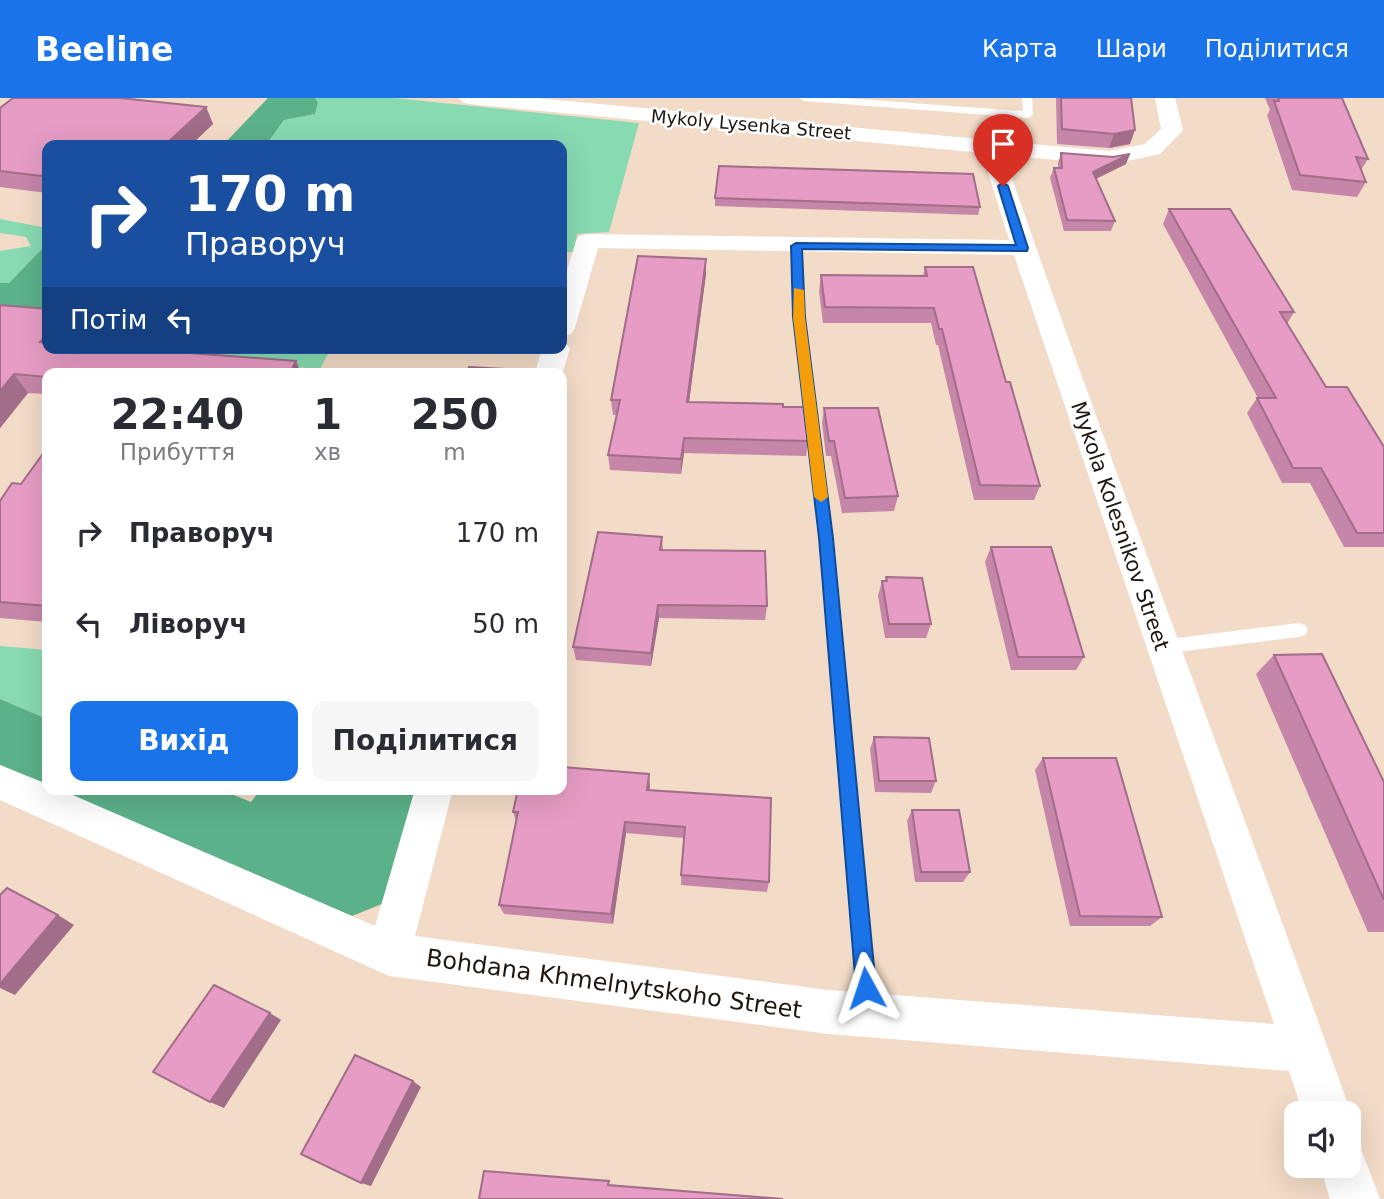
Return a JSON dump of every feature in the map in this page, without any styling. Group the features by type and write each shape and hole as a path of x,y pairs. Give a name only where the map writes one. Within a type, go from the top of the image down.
{"street":[{"name":"Mykoly Lysenka Street","path":"469,98 991,148"},
{"path":"991,148 1109,158 1152,149 1172,130 1165,98"},
{"name":"Mykola Kolesnikov Street","path":"991,148 1161,647 1323,1101"},
{"path":"567,311 588,241 1023,248"},
{"name":"Bohdana Khmelnytskoho Street","path":"0,782 389,954 829,1013 1305,1049"},
{"path":"389,954 432,795"},
{"path":"1348,1178 1356,1199"}],"lane":[{"path":"804,98 1028,115 1027,98"},
{"path":"796,246 799,317 826,538 868,1015"},
{"path":"1161,647 1299,630"}],"green space":[{"path":"268,98 315,98 318,102 315,114 284,120 270,140 228,140"},
{"path":"315,98 394,98 639,123 609,232 577,234 574,252 567,252 567,140 270,140 284,120 315,114 318,102"},
{"path":"0,219 42,227 42,249 9,283 0,283 0,251 31,246 26,237 0,233"},
{"path":"42,249 42,315 0,311 0,283 9,283"},
{"path":"123,354 328,354 321,368"},
{"path":"0,646 42,650 42,717 0,699"},
{"path":"0,699 42,717 42,783 0,765"},
{"path":"70,795 234,795 251,802 256,795 441,795 414,891 352,916"}],"building":[{"path":"13,98 120,98 206,107 170,140 42,140 41,176 0,171 0,108"},
{"path":"1061,98 1131,98 1135,130 1114,134 1062,129"},
{"path":"1278,98 1342,98 1368,159 1356,157 1366,182 1300,175 1274,101 1279,101"},
{"path":"1061,153 1113,157 1130,154 1093,172 1115,221 1067,220 1054,168 1062,168"},
{"path":"719,166 973,174 980,207 715,198"},
{"path":"1169,209 1230,209 1294,312 1280,312 1326,387 1347,387 1384,447 1384,533 1357,533 1321,468 1293,468 1257,398 1276,398"},
{"path":"638,256 706,259 687,402 783,404 783,407 804,407 808,441 684,438 681,459 608,455 620,400 611,400"},
{"path":"925,267 973,267 1040,486 980,485 942,329 939,329 934,308 825,307 821,275 927,276"},
{"path":"0,305 42,309 42,354 202,354 296,361 292,368 42,368 42,377 14,374 0,391"},
{"path":"824,408 878,408 898,496 845,498 834,441 829,441"},
{"path":"42,455 42,606 0,602 0,501 12,483 21,484"},
{"path":"598,532 662,537 660,550 765,551 767,606 658,605 651,653 573,647"},
{"path":"991,547 1051,547 1084,657 1018,657"},
{"path":"886,577 922,578 931,624 889,624 882,581 887,581"},
{"path":"1322,654 1384,782 1384,900 1274,655"},
{"path":"874,737 929,738 936,781 879,781"},
{"path":"1043,758 1116,758 1162,917 1080,916"},
{"path":"567,767 649,774 647,790 771,798 769,882 681,875 685,827 625,822 611,914 499,905 518,812 513,812 517,795 567,795"},
{"path":"912,810 959,810 970,872 921,872"},
{"path":"7,888 58,915 0,984 0,895"},
{"path":"214,985 270,1013 210,1102 153,1072"},
{"path":"355,1055 413,1081 361,1183 301,1154"},
{"path":"484,1171 609,1181 608,1185 783,1199 479,1199"}],"slow traffic":[{"path":"798,290 821,497"}],"route":[{"path":"866,988 826,538 799,317 796,246 1023,248 1003,186"}]}
